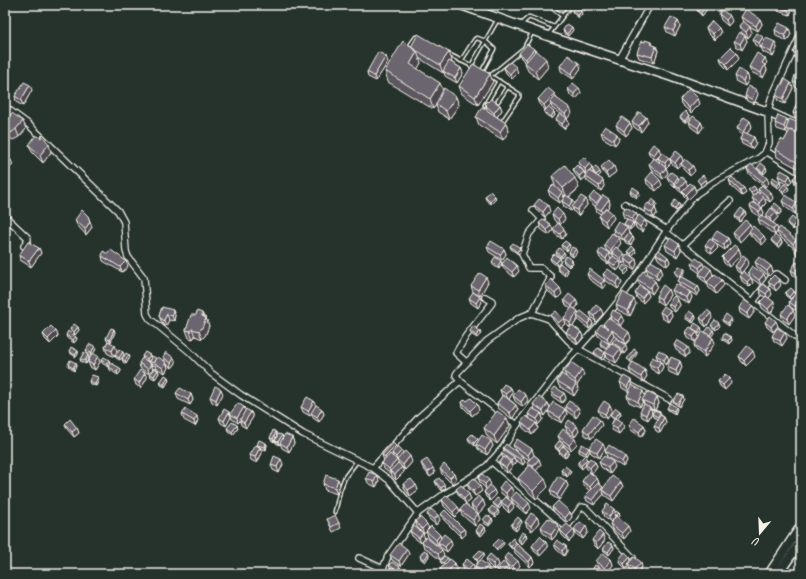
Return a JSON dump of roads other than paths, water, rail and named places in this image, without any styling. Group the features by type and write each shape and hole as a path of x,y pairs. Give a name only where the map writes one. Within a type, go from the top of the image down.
{"street":[{"path":"461,5 533,31 672,77 768,112 792,123 801,125"},
{"path":"619,60 650,5"},
{"path":"359,558 382,572 388,556 418,513 473,476 492,461 503,448 517,425 561,368 614,307 641,270 678,214 696,194 724,176 759,158 766,150 769,143 768,112 770,99 801,34"},
{"path":"5,107 28,124 118,211 124,222 126,251 128,257 144,278 147,314 150,319 189,351 211,373 241,395 303,434 373,468 396,486 418,513"},
{"path":"9,118 12,112"},
{"path":"766,150 801,173"},
{"path":"683,245 730,202"},
{"path":"626,204 666,231 752,303 801,341"},
{"path":"532,313 541,294 551,279 549,275 541,268 527,267 522,254 531,232 542,219 533,210"},
{"path":"5,220 8,219 27,238 28,240 24,246"},
{"path":"752,303 773,275 777,274 785,280"},
{"path":"466,362 456,353 466,336 492,303 492,301 485,296"},
{"path":"517,425 460,381 456,375 466,362 487,341 519,318 532,313 549,319 578,349 669,399"},
{"path":"373,468 418,417 460,381"},
{"path":"492,461 564,525 569,524 581,507 586,508 633,558"},
{"path":"769,574 801,526"},
{"path":"778,574 801,541"}],"lane":[{"path":"549,5 562,16"},
{"path":"548,36 570,5"},
{"path":"520,26 529,17 554,27"},
{"path":"471,66 498,18"},
{"path":"490,76 524,48 533,31"},
{"path":"411,44 416,37 423,41"},
{"path":"461,61 475,39 477,38 485,41 493,48 494,51 481,71"},
{"path":"442,51 518,92 519,96 502,122"},
{"path":"485,105 499,81"},
{"path":"498,102 508,86"},
{"path":"335,512 340,490 345,477 357,461"}]}
